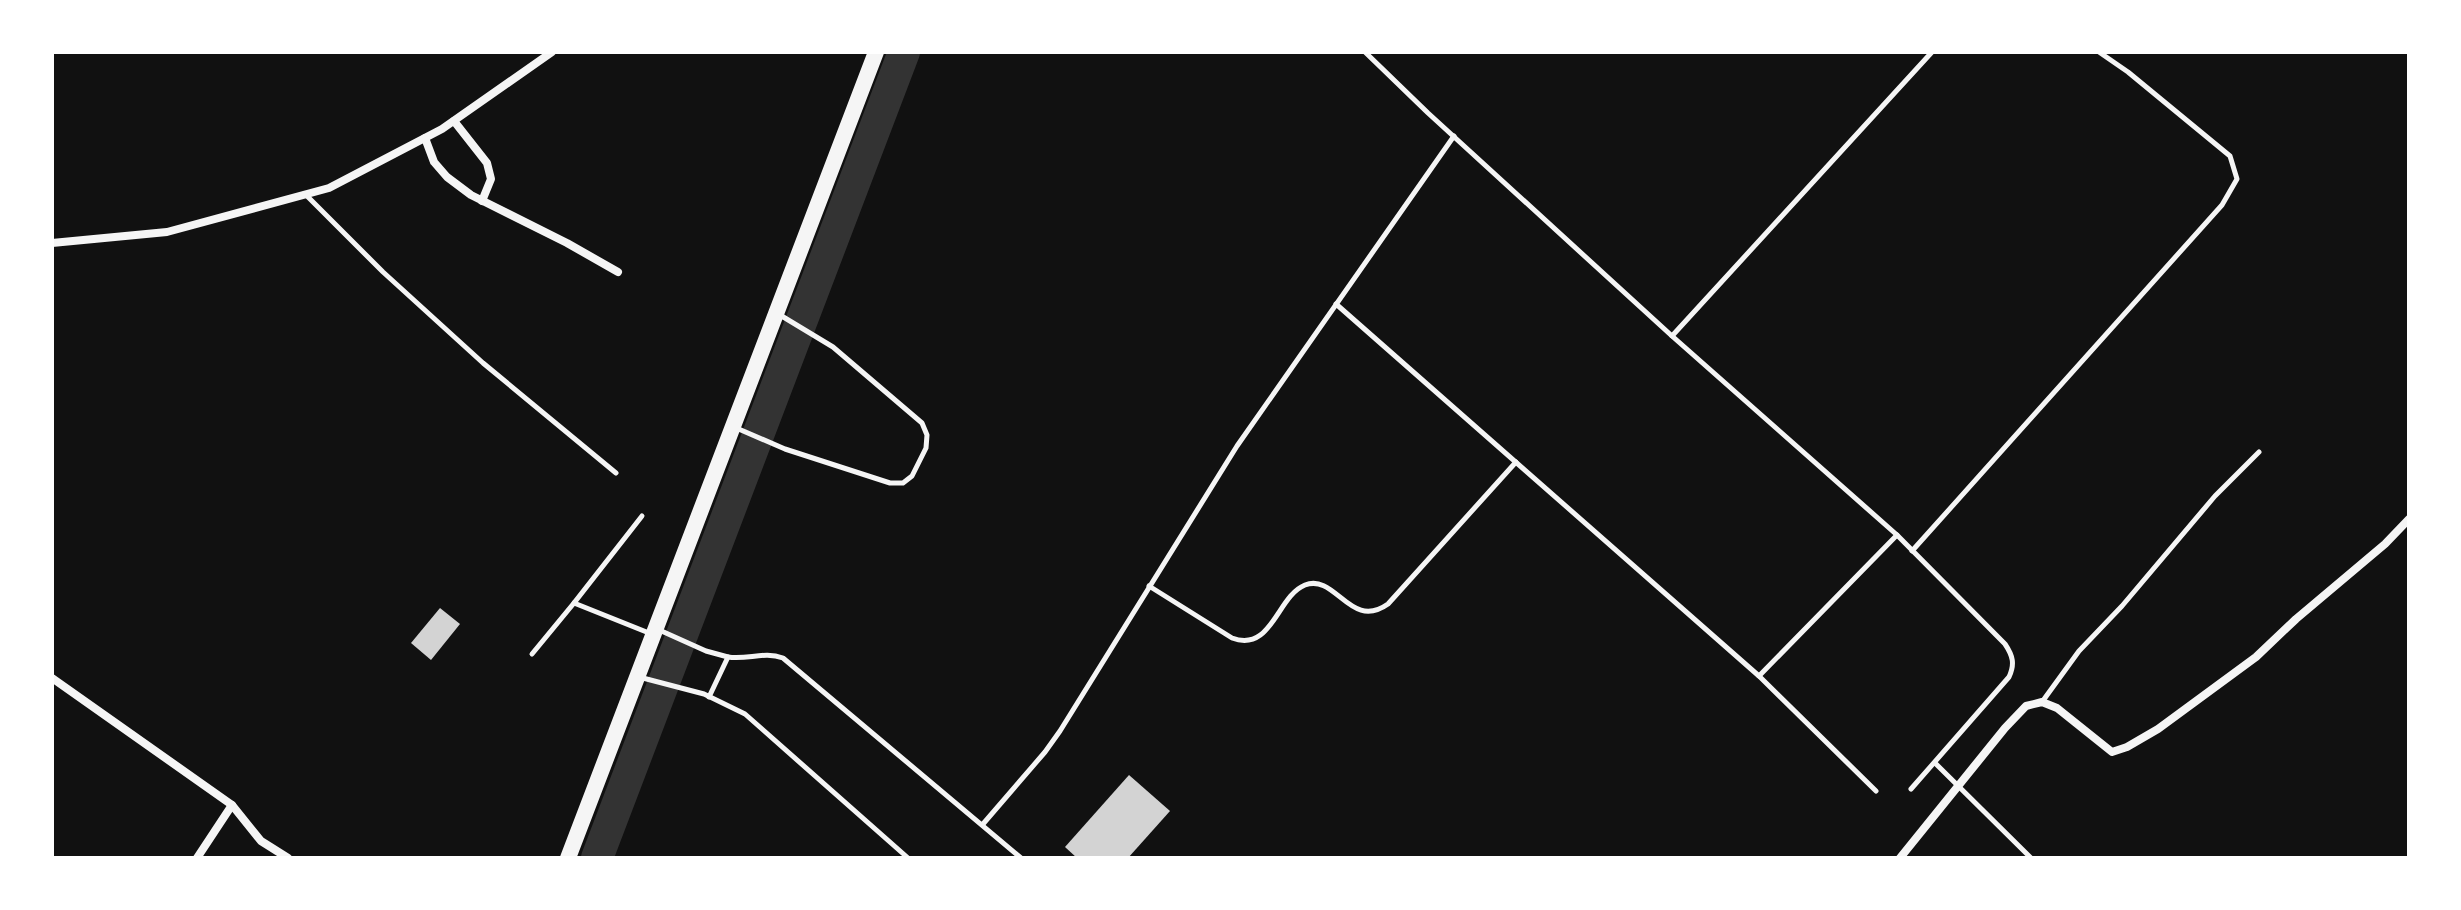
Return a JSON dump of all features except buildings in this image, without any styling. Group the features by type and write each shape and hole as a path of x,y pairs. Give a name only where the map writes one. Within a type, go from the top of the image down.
{"main road":[{"path":"568,858 645,679 876,52"}],"street":[{"path":"52,243 167,232 329,188 454,121 552,52"},
{"path":"454,121 487,163 491,179 482,201"},
{"path":"425,138 434,162 447,177 482,201 618,272"},
{"path":"1900,858 2021,709 2042,702 2072,718 2112,752 2127,747 2158,729 2256,657 2385,544 2409,519"},
{"path":"52,678 232,805 261,841 288,858"},
{"path":"197,858 232,805"}],"lane":[{"path":"1365,52 1672,336 1897,535 2005,644 2013,661 2009,677 1911,789"},
{"path":"1672,336 1932,52"},
{"path":"1912,551 2222,205 2237,179 2230,156 2099,52"},
{"path":"983,824 1052,741 1237,446 1454,136"},
{"path":"305,194 383,272 483,363 616,473"},
{"path":"1336,304 1759,676 1876,791"},
{"path":"738,429 785,449 874,478 903,483 912,476 926,448 927,435 922,423 833,347 779,315"},
{"path":"2042,702 2079,651 2122,606 2215,496 2259,452"},
{"path":"1149,586 1243,642 1253,641 1267,629 1299,589 1307,584 1318,584 1328,589 1354,608 1379,611 1516,462"},
{"path":"532,654 642,516"},
{"path":"1759,676 1897,535"},
{"path":"574,603 728,657 740,659 772,654 783,658 1021,858"},
{"path":"706,696 728,657"},
{"path":"645,679 706,696 745,714 908,858"},
{"path":"1935,763 2031,858"}],"waterway":[{"path":"597,858 904,52"}]}
